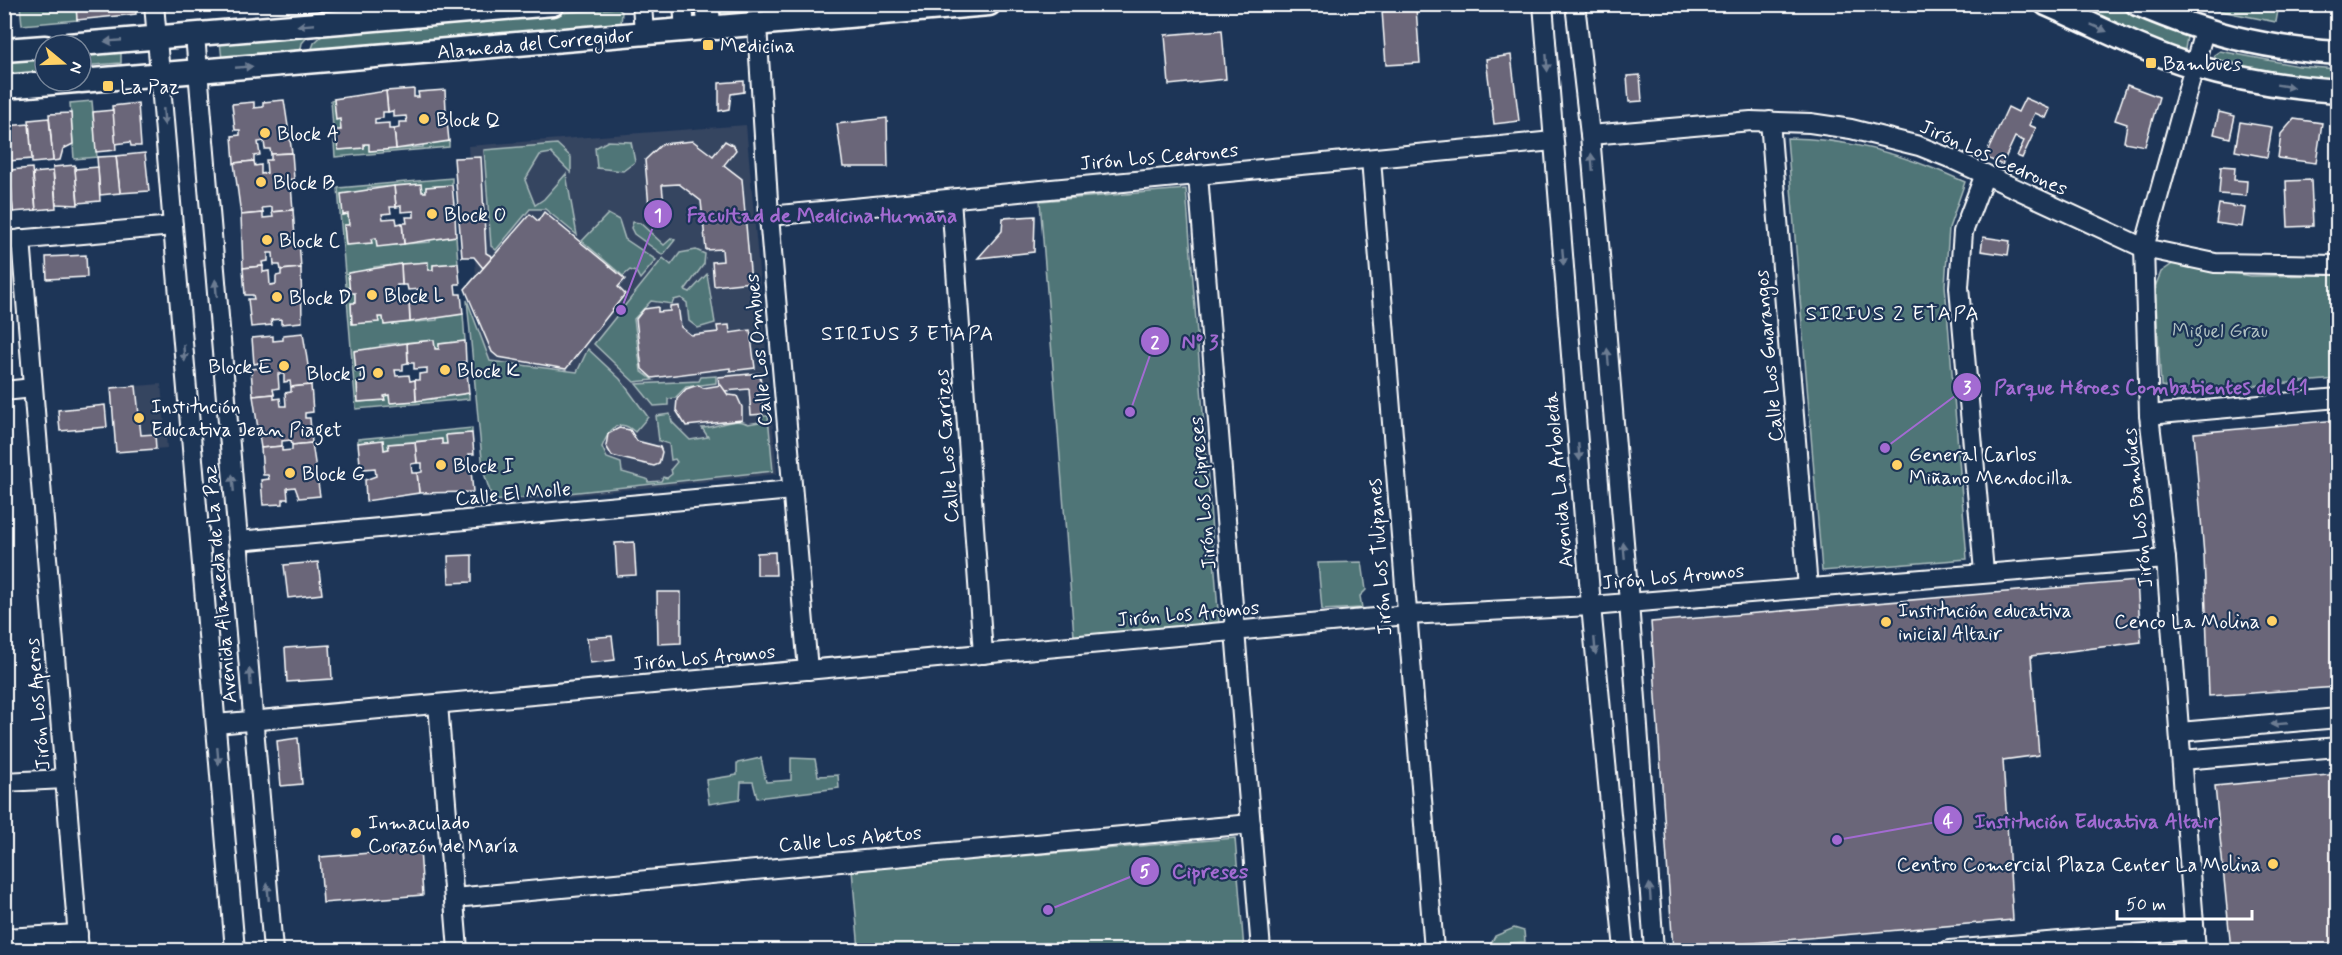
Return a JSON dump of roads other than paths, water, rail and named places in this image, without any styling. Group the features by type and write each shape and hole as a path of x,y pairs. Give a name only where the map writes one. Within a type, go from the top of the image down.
{"main road":[{"name":"Alameda del Corregidor","path":"93,43 553,4"},
{"path":"706,4 709,22 717,28"},
{"name":"Alameda del Corregidor","path":"93,80 989,4"},
{"path":"2046,4 2154,52 2194,66 2285,86 2337,91"},
{"path":"2137,4 2204,31 2266,46 2337,53"},
{"path":"4,50 33,48"},
{"path":"4,87 33,85"}],"street":[{"name":"Avenida Alameda de La Paz","path":"154,4 235,951"},
{"path":"642,4 644,34"},
{"path":"683,4 685,31"},
{"name":"Avenida La Arboleda","path":"1543,4 1591,606 1624,951"},
{"path":"1575,4 1590,135 1629,602 1654,951"},
{"name":"Calle Los Ombues","path":"757,25 769,216 808,670"},
{"name":"Jirón Los Bambúes","path":"2196,951 2166,559 2150,415 2144,248 2204,31"},
{"name":"Avenida Alameda de La Paz","path":"195,34 273,951"},
{"name":"Jirón Los Cedrones","path":"1590,135 1770,121 1810,123 1892,139 1919,147 1985,174 2144,248 2215,263 2337,265"},
{"name":"Calle Los Guarangos","path":"1770,121 1808,588"},
{"name":"Jirón Los Cedrones","path":"769,216 1553,141"},
{"name":"Jirón Los Tulipanes","path":"1371,159 1434,951"},
{"path":"1984,572 1959,287 1963,232 1972,202 1985,174"},
{"name":"Jirón Los Cipreses","path":"1198,175 1261,951"},
{"name":"Calle Los Carrizos","path":"951,199 983,654"},
{"path":"13,240 173,226"},
{"name":"Jirón Los Aperos","path":"13,240 33,388 79,942"},
{"path":"4,391 33,388"},
{"path":"2150,415 2337,398"},
{"name":"Calle El Molle","path":"238,541 792,490"},
{"name":"Jirón Los Aromos","path":"216,724 1407,615 1591,606 1984,572 2166,559"},
{"path":"438,704 458,951"},
{"path":"2180,732 2337,718"},
{"path":"2182,760 2337,747"},
{"path":"4,782 65,779"},
{"name":"Calle Los Abetos","path":"454,898 1251,824"},
{"path":"1949,951 2194,930"},
{"path":"4,938 79,942"}],"place":[{"name":"Medicina","path":"708,45"},
{"name":"Bambues","path":"2151,63"},
{"name":"La Paz","path":"108,86"},
{"name":"Block Q","path":"424,119"},
{"name":"Block A","path":"265,133"},
{"name":"Block B","path":"261,182"},
{"name":"Block O","path":"432,214"},
{"name":"Block C","path":"267,240"},
{"name":"Block L","path":"372,295"},
{"name":"Block D","path":"277,297"},
{"name":"Facultad de Medicina Humana","path":"621,310"},
{"name":"Block E","path":"284,366"},
{"name":"Block K","path":"445,370"},
{"name":"Block J","path":"378,373"},
{"name":"Nº 3","path":"1130,412"},
{"name":"Institución Educativa Jean Piaget","path":"139,418"},
{"name":"Parque Héroes Combatientes del 41","path":"1885,448"},
{"name":"Block I","path":"441,465"},
{"name":"General Carlos Miñano Mendocilla","path":"1897,465"},
{"name":"Block G","path":"290,473"},
{"name":"Cenco La Molina","path":"2272,621"},
{"name":"Institución educativa inicial Altair","path":"1886,622"},
{"name":"Inmaculado Corazón de María","path":"356,833"},
{"name":"Institución Educativa Altair","path":"1837,840"},
{"name":"Centro Comercial Plaza Center La Molina","path":"2273,864"},
{"name":"Cipreses","path":"1048,910"}],"district":[{"name":"SIRIUS 2 ETAPA","path":"1893,313"},
{"name":"SIRIUS 3 ETAPA","path":"908,333"}],"park label":[{"name":"Miguel Grau","path":"2220,330"}]}
